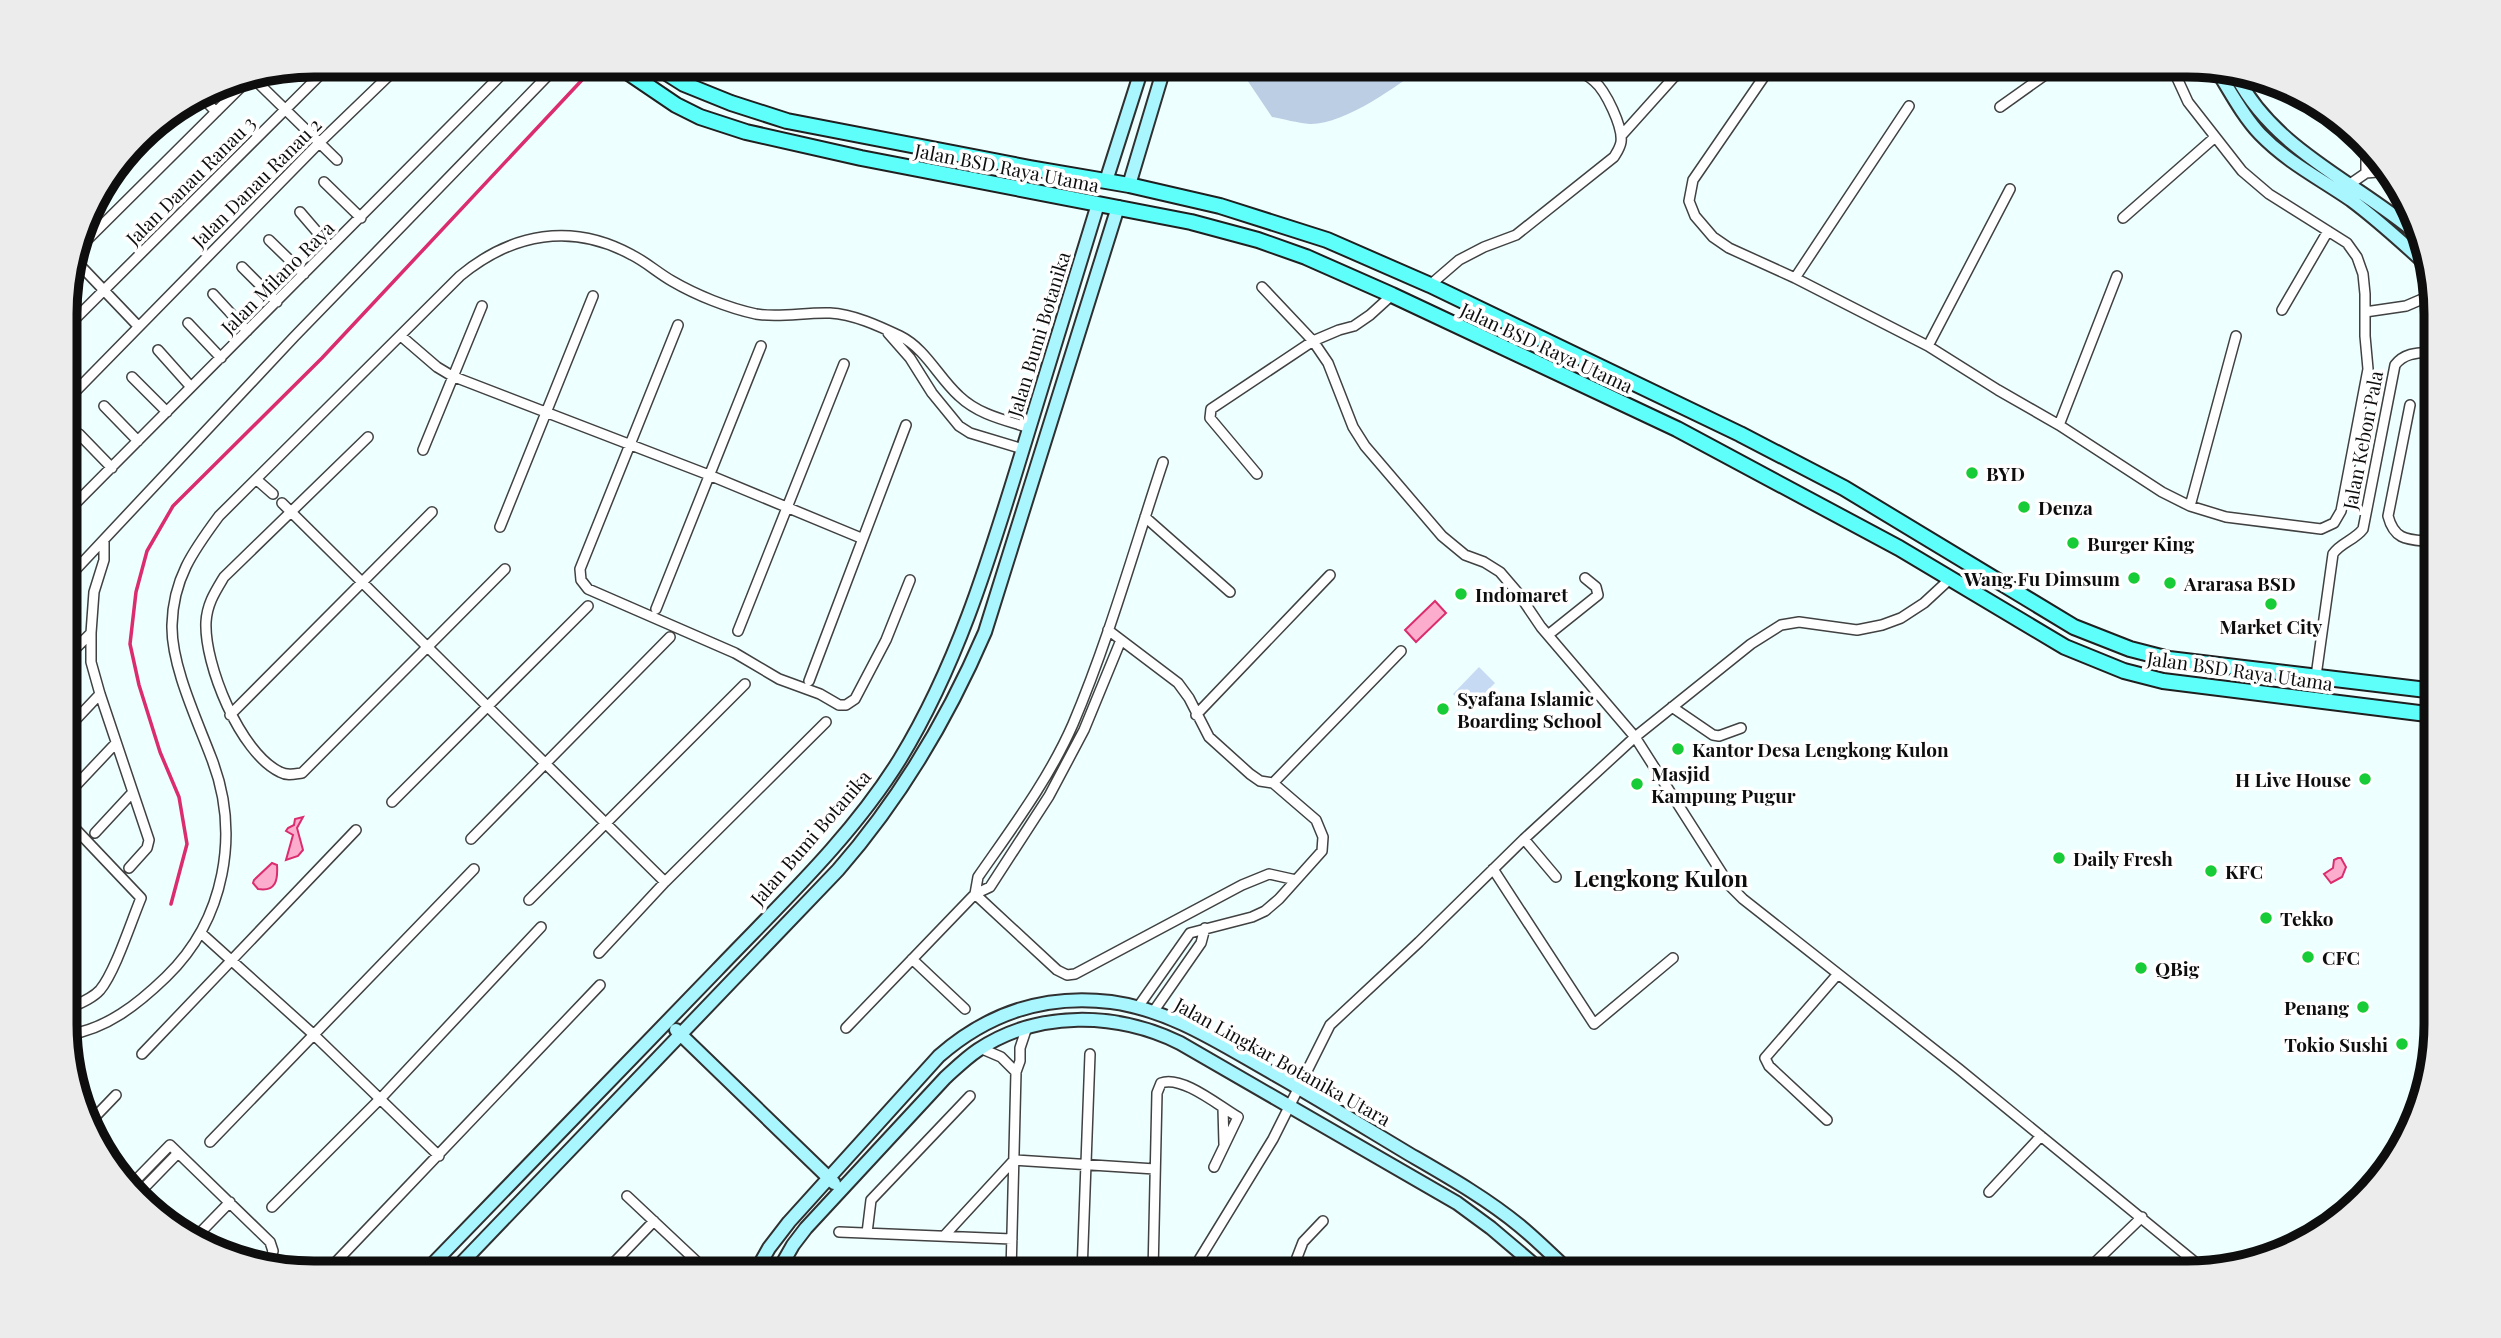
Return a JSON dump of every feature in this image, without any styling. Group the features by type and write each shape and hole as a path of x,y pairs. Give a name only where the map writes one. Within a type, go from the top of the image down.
{"main road":[{"name":"Jalan BSD Raya Utama","path":"634,77 676,105 701,117 746,132 850,156 1191,222 1258,240 1306,257 1677,429 1878,536 2054,640 2124,671 2163,681 2230,691 2424,714"},
{"name":"Jalan BSD Raya Utama","path":"673,77 731,103 787,121 1129,185 1279,223 1371,258 1686,406 1844,488 2074,626 2130,649 2169,659 2424,690"},
{"path":"1106,181 1139,77"},
{"path":"1129,185 1161,77"},
{"path":"2223,80 2246,117 2273,147 2301,169 2350,200 2416,255"},
{"path":"2242,84 2261,111 2288,141 2350,184 2401,212"},
{"name":"Jalan Bumi Botanika","path":"436,1261 816,866 861,813 900,758 951,663 982,579 1098,204"},
{"name":"Jalan Bumi Botanika","path":"465,1261 681,1036 858,846 926,749 969,671 985,632 1118,207"},
{"path":"1677,429 1686,406"},
{"path":"951,663 969,671"},
{"path":"2230,691 2231,667"},
{"name":"Jalan Lingkar Botanika Utara","path":"762,1261 789,1222 828,1177 939,1056 957,1041 1006,1013 1056,1003 1094,1001 1138,1007 1186,1025 1472,1191 1520,1226 1557,1260"},
{"name":"Jalan Lingkar Botanika Utara","path":"784,1261 793,1245 945,1078 981,1048 1027,1027 1074,1020 1104,1020 1146,1029 1180,1043 1457,1203 1529,1260"},
{"path":"667,1022 842,1190"},
{"path":"1506,1241 1520,1226"}],"street":[{"name":"Jalan Danau Ranau 3","path":"78,316 318,77"},
{"name":"Jalan Danau Ranau 2","path":"78,389 388,77"},
{"name":"Jalan Milano Raya","path":"78,500 499,77"},
{"path":"78,568 546,77"},
{"path":"1430,285 1460,260 1516,235 1614,157 1621,136 1605,94 1590,77"},
{"path":"1621,136 1674,77"},
{"path":"1764,77 1693,180 1689,201 1695,216 1713,237 1729,248 1795,278 1928,346 2059,425 2162,492 2190,506 2226,517 2321,529 2334,523 2341,511 2368,369 2363,274 2357,257 2347,243 2269,194 2242,171 2188,102 2177,77"},
{"path":"2000,107 2042,77"},
{"path":"258,84 337,160"},
{"path":"90,237 238,90"},
{"path":"207,103 216,112"},
{"path":"1795,278 1909,106"},
{"path":"2123,218 2214,138"},
{"path":"2366,159 2366,173"},
{"path":"2350,184 2366,173 2376,172"},
{"path":"324,182 361,218"},
{"path":"1928,346 2010,189"},
{"path":"299,212 330,247"},
{"path":"2282,310 2328,231"},
{"path":"78,1032 128,1010 177,967 201,933 223,871 227,827 222,791 176,657 173,617 180,579 194,549 219,516 460,275 487,256 517,242 573,235 604,242 633,255 688,289 755,314 786,316 829,313 854,318 885,329 913,345 957,395 979,411 1030,428"},
{"path":"269,240 304,274"},
{"path":"242,267 276,302"},
{"path":"82,268 138,326"},
{"path":"2059,425 2117,276"},
{"path":"1262,288 1312,341 1328,363 1353,427 1365,446 1455,549 1500,572 1548,635 1635,737 1730,886 2193,1260"},
{"path":"213,294 247,331"},
{"path":"1257,474 1210,418 1211,409 1312,341 1354,326 1392,295"},
{"path":"500,527 593,296"},
{"path":"2365,312 2406,306 2423,298"},
{"path":"423,450 482,306"},
{"path":"188,323 221,358"},
{"path":"678,325 580,569 581,580 588,589 735,653 779,679 820,694 839,705 846,705 855,699 886,640 910,580"},
{"path":"885,329 910,358 932,393 959,426 970,433 1023,449"},
{"path":"401,336 437,367 452,376 709,475 861,538"},
{"path":"2190,506 2236,337"},
{"path":"656,609 761,346"},
{"path":"158,351 191,387"},
{"name":"Jalan Kebon Pala","path":"2316,676 2333,554 2362,529 2395,365 2400,358 2424,353"},
{"path":"738,631 844,364"},
{"path":"132,377 167,412"},
{"path":"2410,405 2389,516 2392,530 2400,537 2424,540"},
{"path":"104,406 138,441"},
{"path":"809,681 906,425"},
{"path":"79,434 112,468"},
{"path":"368,436 224,577 209,600 206,623 209,649 230,715 250,744 268,763 281,773 302,774 505,569"},
{"path":"975,894 978,877 1038,789 1072,725 1108,630 1163,462"},
{"path":"257,480 273,494"},
{"path":"282,503 665,882"},
{"path":"230,715 432,512"},
{"path":"1145,517 1230,592"},
{"path":"104,540 104,560 94,592 91,662 149,840 147,848 129,868"},
{"path":"1196,715 1330,575"},
{"path":"1548,635 1598,595 1596,587 1586,578"},
{"path":"1198,1261 1290,1107 1330,1025 1635,737 1751,644 1781,625 1799,622 1857,630 1882,625 1913,610 1951,578"},
{"path":"392,802 588,606"},
{"path":"1108,630 1178,683 1209,737 1250,774 1273,783 1316,820 1323,837 1322,851 1265,911 1190,933 1138,1007"},
{"path":"78,647 91,633"},
{"path":"471,839 670,637"},
{"path":"846,1028 975,894 990,887 1049,796 1084,730 1121,640"},
{"path":"1273,783 1401,651"},
{"path":"529,900 745,684"},
{"path":"77,718 100,694"},
{"path":"1672,707 1713,735 1719,736 1741,729"},
{"path":"599,953 665,882 826,722"},
{"path":"77,784 116,743"},
{"path":"95,833 133,792"},
{"path":"142,1054 356,830"},
{"path":"77,831 141,898 109,975 100,990 90,999 77,1005"},
{"path":"1524,839 1556,877"},
{"path":"210,1142 474,869"},
{"path":"1493,869 1594,1024 1673,958"},
{"path":"975,894 1057,970 1067,975 1075,974 1242,885 1269,874 1296,880"},
{"path":"272,1207 381,1098 541,927"},
{"path":"1153,1012 1201,943 1205,928"},
{"path":"201,933 313,1034 439,1156"},
{"path":"912,959 965,1009"},
{"path":"1827,1120 1769,1066 1765,1058 1837,975"},
{"path":"337,1261 600,985"},
{"path":"1011,1261 1016,1072 1027,1027"},
{"path":"981,1048 1001,1057 1016,1072"},
{"path":"1083,1261 1090,1054"},
{"path":"1153,1261 1157,1093 1161,1083 1169,1080 1184,1084 1238,1117 1214,1167"},
{"path":"96,1116 116,1095"},
{"path":"867,1233 871,1200 970,1096"},
{"path":"1223,1108 1224,1146"},
{"path":"1989,1192 2040,1136"},
{"path":"136,1180 170,1145 270,1242 273,1251 271,1257"},
{"path":"144,1188 178,1153"},
{"path":"1014,1160 1155,1169"},
{"path":"944,1236 1014,1160"},
{"path":"627,1196 696,1261"},
{"path":"201,1232 230,1202"},
{"path":"2097,1260 2142,1217"},
{"path":"616,1261 654,1221"},
{"path":"1296,1260 1303,1242 1323,1222"},
{"path":"839,1232 1012,1239"}],"shaded area":[{"path":"1245,77 1408,77 1354,111 1324,123 1300,123 1272,117"},
{"path":"1435,601 1446,613 1416,642 1405,630"},
{"path":"1479,667 1495,683 1468,710 1453,694"},
{"path":"303,817 297,828 303,850 298,856 286,860 293,835 286,831 294,825 295,819"},
{"path":"2341,858 2346,867 2342,877 2331,883 2324,874 2333,868 2334,860"},
{"path":"272,863 277,865 275,884 269,889 258,889 253,883 254,880"}],"waterway":[{"path":"171,904 187,844 179,797 160,752 139,685 130,644 136,592 147,551 173,506 322,358 585,77"}],"place":[{"name":"BYD","path":"1972,473"},
{"name":"Denza","path":"2024,507"},
{"name":"Burger King","path":"2073,543"},
{"name":"Wang Fu Dimsum","path":"2134,578"},
{"name":"Ararasa BSD","path":"2170,583"},
{"name":"Indomaret","path":"1461,594"},
{"name":"Market City","path":"2271,604"},
{"name":"Syafana Islamic Boarding School","path":"1443,709"},
{"name":"Kantor Desa Lengkong Kulon","path":"1678,749"},
{"name":"H Live House","path":"2365,779"},
{"name":"Masjid Kampung Pugur","path":"1637,784"},
{"name":"Daily Fresh","path":"2059,858"},
{"name":"KFC","path":"2211,871"},
{"name":"Tekko","path":"2266,918"},
{"name":"CFC","path":"2308,957"},
{"name":"QBig","path":"2141,968"},
{"name":"Penang","path":"2363,1007"},
{"name":"Tokio Sushi","path":"2402,1044"}],"district":[{"name":"Lengkong Kulon","path":"1661,877"}]}
